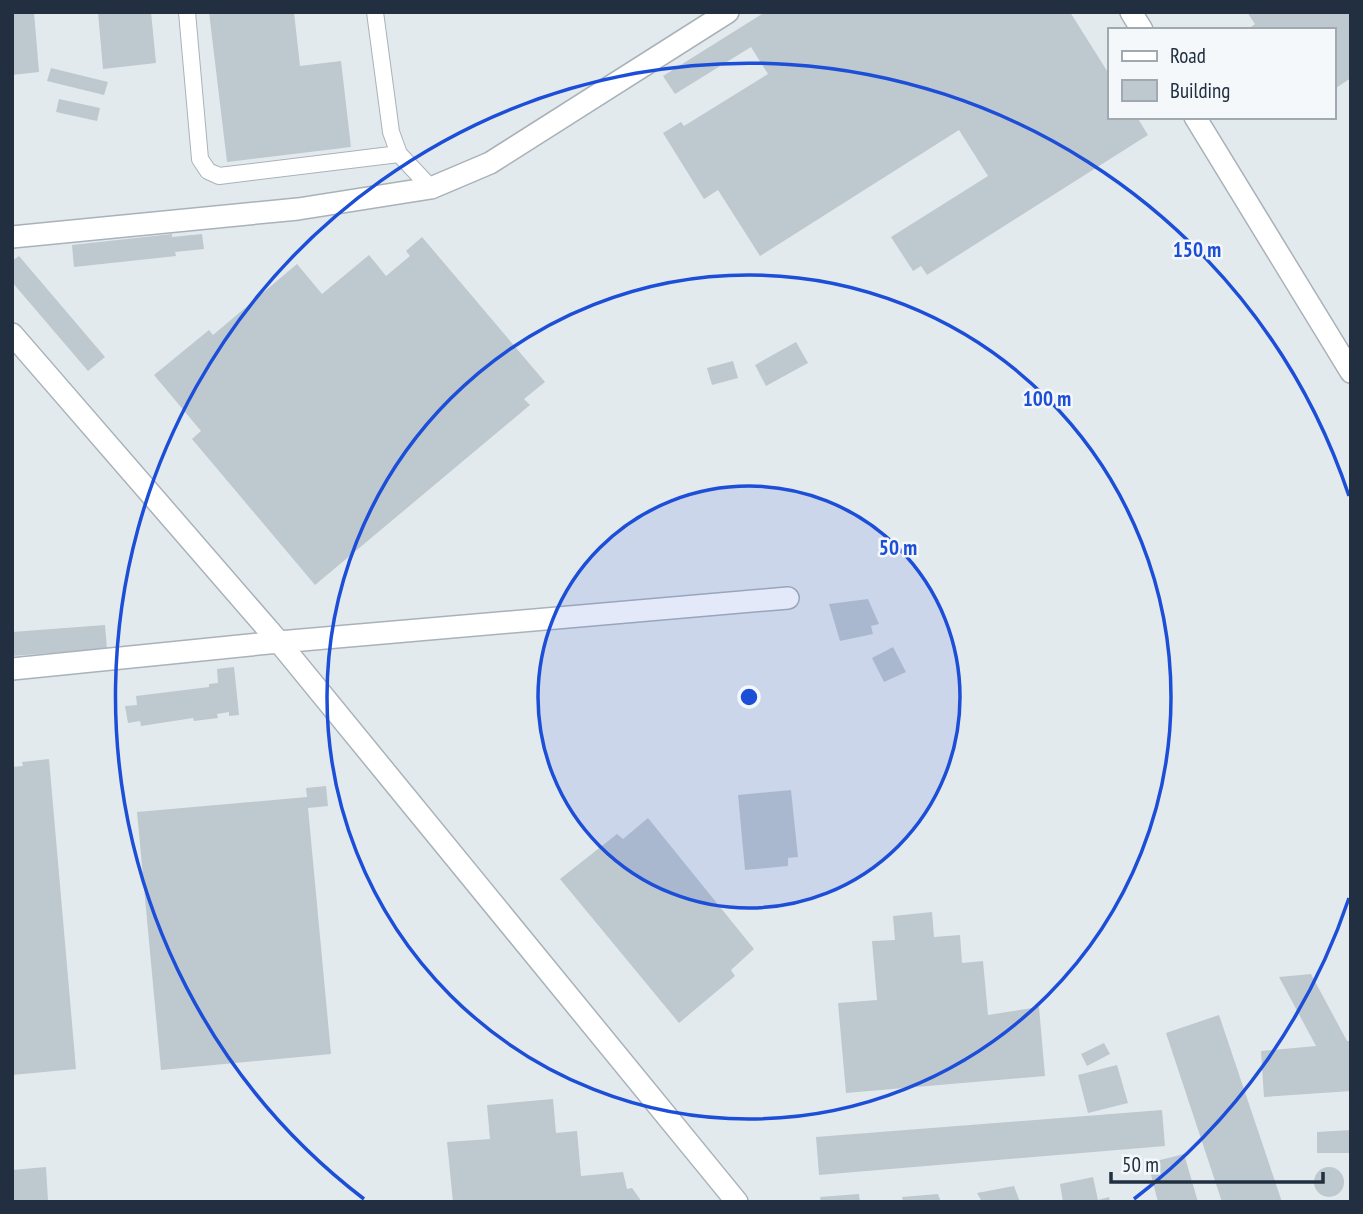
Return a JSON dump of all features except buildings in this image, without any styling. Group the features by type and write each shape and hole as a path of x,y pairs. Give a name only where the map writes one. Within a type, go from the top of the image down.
{"street":[{"path":"12,237 298,209 431,188 491,163 728,12"},
{"path":"1131,12 1141,28"},
{"path":"1196,119 1351,373"},
{"path":"12,334 279,642 737,1202"},
{"path":"12,669 279,642 788,598"}],"lane":[{"path":"187,12 200,159 208,171 219,176 399,154"},
{"path":"375,12 384,97 391,132 399,154 431,188"}]}
